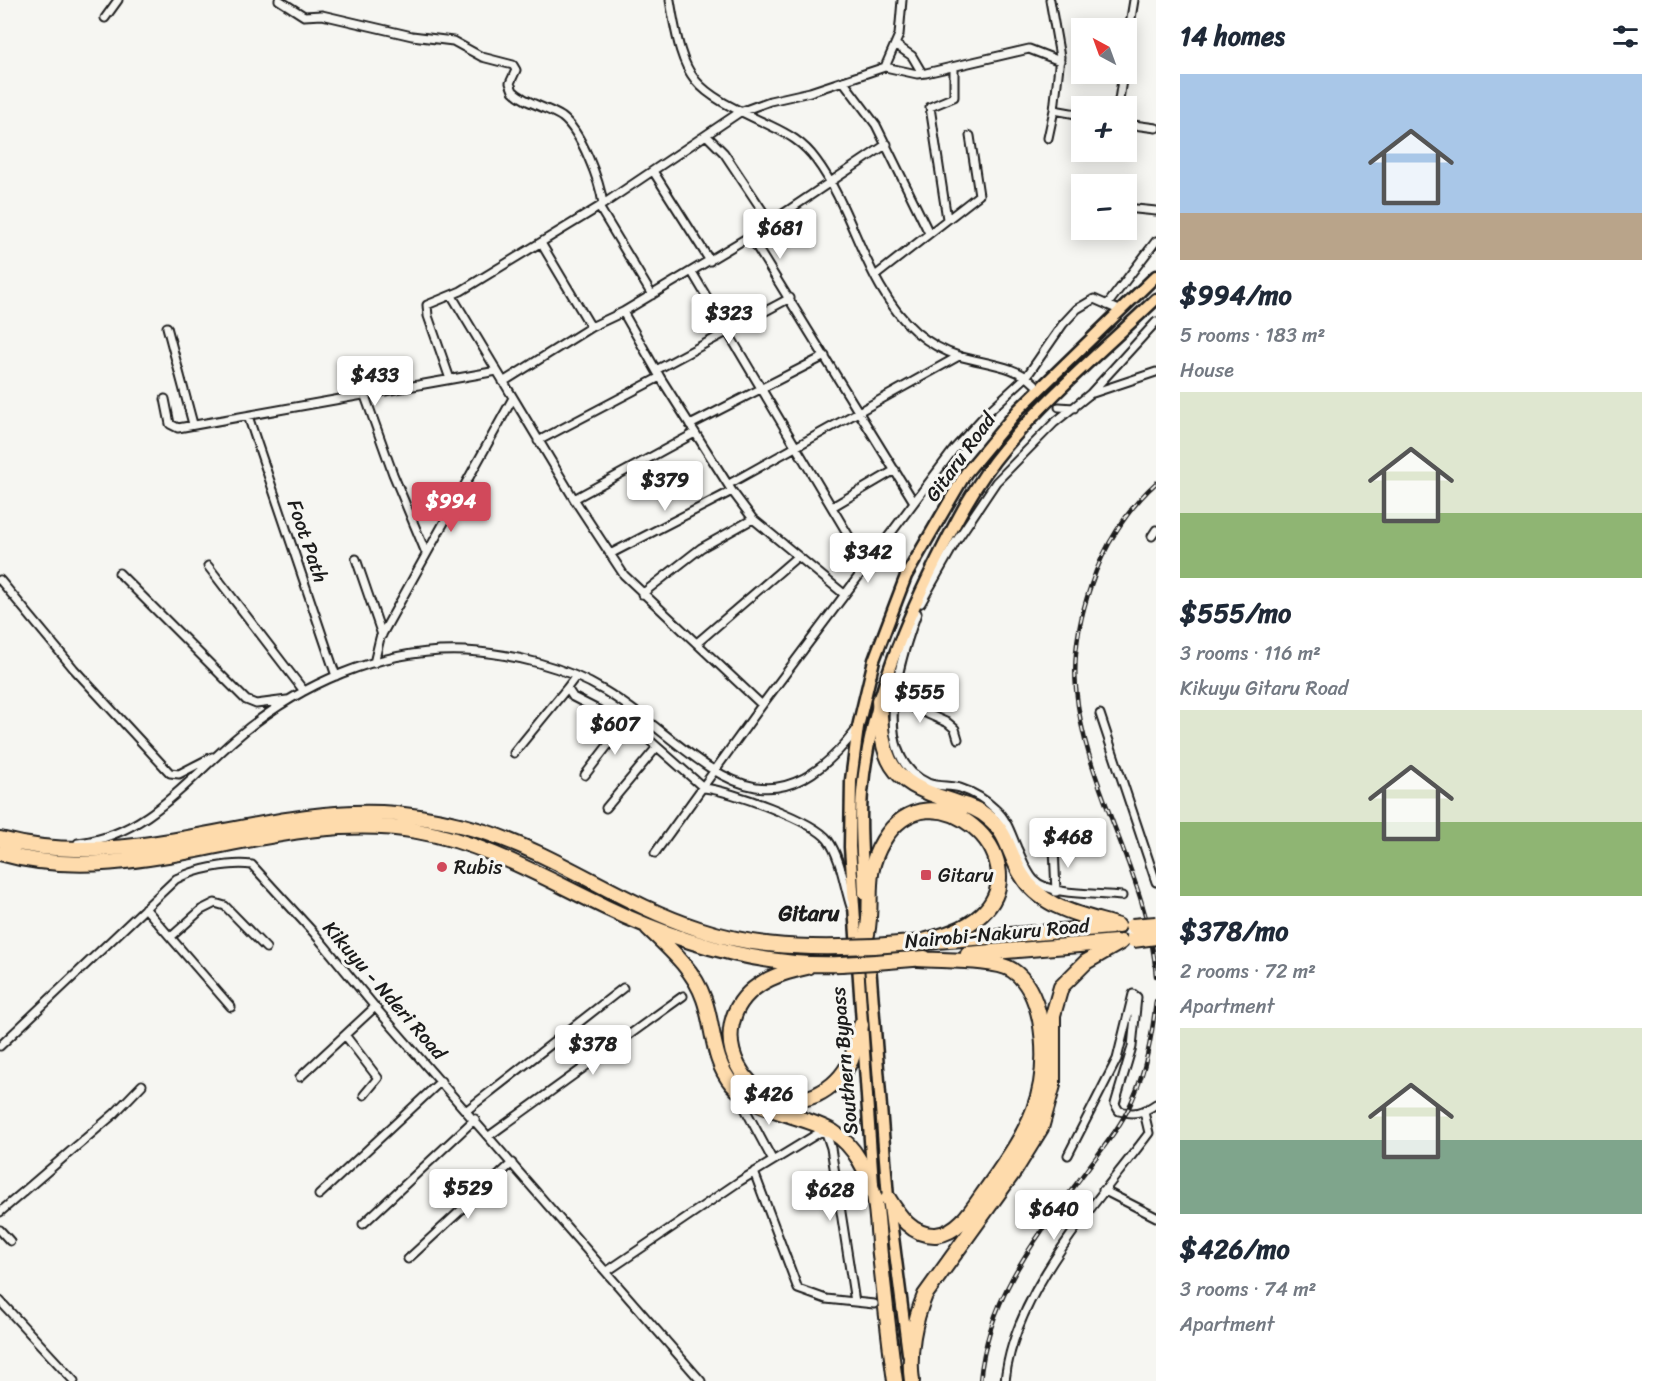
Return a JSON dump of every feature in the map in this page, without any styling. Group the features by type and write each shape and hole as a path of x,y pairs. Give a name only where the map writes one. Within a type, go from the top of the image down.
{"highway":[{"path":"879,700 884,747 892,765 905,781 918,790 973,808 988,817 1003,835 1020,873 1039,896 1050,904 1126,933"},
{"path":"871,940 868,884 883,841 894,828 912,815 929,810 951,813 971,823 987,840 995,860 997,882 990,903 983,913 957,930 920,942"},
{"name":"Nairobi-Nakuru Road","path":"4,840 83,851 125,849 341,814 395,814 438,820 486,832 626,900 718,935 776,946 843,947 871,940 920,942 1126,933 1156,937"},
{"path":"0,853 50,862 90,864 148,858 315,829 374,826 397,828 456,840 508,858 642,923 726,951 817,965"},
{"path":"642,923 673,952 693,976 704,998 719,1062 733,1085 748,1099 808,1120 834,1133 858,1158 874,1196"},
{"name":"Nairobi-Nakuru Road","path":"817,965 918,959 1126,933 1156,924"},
{"path":"912,1381 909,1362 918,1311 925,1295 1015,1170 1041,1128 1053,1085 1053,1015 1061,987 1086,962 1126,933"},
{"path":"888,1198 907,1224 920,1233 937,1235 954,1228 972,1210 1023,1135 1036,1109 1044,1074 1039,1016 1032,994 1018,975 997,964 918,959"},
{"path":"817,965 766,981 743,1000 733,1021 730,1039 733,1057 742,1073 758,1089 782,1100 818,1094 833,1084 846,1068 861,1024"},
{"name":"Southern Bypass","path":"874,1196 895,1381"}],"main road":[{"name":"Gitaru Road","path":"850,847 851,780 858,727 866,690 884,630 915,557 950,497 1001,428 1156,276"},
{"name":"Gitaru Road","path":"909,1362 888,1198 862,796 879,700 917,600 955,521 1002,451 1036,414 1156,299"},
{"name":"Southern Bypass","path":"850,847 874,1196"}],"street":[{"path":"105,18 118,0"},
{"path":"279,0 304,16 322,15 412,36 453,41 482,57 513,65 516,70 510,84 513,91 565,120 580,143 594,171 601,206 652,295"},
{"path":"670,0 679,50 692,76 707,93 796,139 816,160 875,276 914,330 934,345 959,356 1011,369 1027,376 1035,384"},
{"path":"885,67 896,45 902,0"},
{"path":"1048,138 1060,60 1050,0"},
{"path":"1131,18 1134,0"},
{"path":"896,45 912,56 922,73"},
{"path":"450,379 426,308 427,305 452,296 541,243 601,206 740,112 770,100 810,92 885,67 922,73 1029,49 1060,60"},
{"path":"947,219 930,107 954,98 954,67"},
{"path":"843,81 860,100 887,144 929,233"},
{"path":"1054,110 1071,113"},
{"path":"1137,125 1156,128"},
{"path":"706,135 724,153 770,222"},
{"path":"875,276 980,194 970,136"},
{"path":"503,382 591,327 623,312 710,261 830,184 887,144"},
{"path":"654,171 710,261"},
{"path":"1137,209 1156,211"},
{"path":"750,236 914,502"},
{"path":"1107,305 1156,241"},
{"path":"541,243 591,327"},
{"path":"692,272 832,507 868,563"},
{"path":"452,296 538,441 609,554 642,594 762,705"},
{"path":"538,441 789,298"},
{"path":"655,853 844,594 960,442 987,412 1027,376 1050,339 1077,309 1094,299 1119,310"},
{"path":"623,312 695,433 753,519 844,594"},
{"path":"1122,896 1089,892 1056,892 1035,881 1005,820 996,809 960,788 930,784 912,773 902,760 897,745 894,699 906,644 918,610 955,543 1004,472 1054,423 1090,394 1156,322"},
{"path":"167,327 193,424"},
{"path":"690,424 825,356"},
{"path":"609,554 731,488 797,447 959,356"},
{"path":"165,399 170,424 178,428 497,371"},
{"path":"1090,394 1156,372"},
{"path":"365,396 393,474 426,552"},
{"path":"374,663 382,635 513,398"},
{"path":"1059,407 1074,408"},
{"name":"Foot Path","path":"248,416 336,676"},
{"path":"574,499 695,433"},
{"path":"832,507 895,470"},
{"path":"642,594 701,548 753,519"},
{"path":"697,643 798,556"},
{"path":"356,559 382,635"},
{"path":"208,566 304,692"},
{"path":"118,573 246,700 256,704 289,700"},
{"path":"0,580 74,669 170,773 179,774 219,753"},
{"path":"4,840 81,843 117,835 157,810 255,723 289,700 336,676 374,663 412,655 465,651 500,655 537,663 576,676 632,708 684,751 715,771 747,786 786,786 813,774 826,764 858,727"},
{"path":"514,753 576,676"},
{"path":"567,688 573,697 645,735 704,788 718,789 778,812 819,832 829,841 837,860 854,917"},
{"path":"894,699 948,723 955,729 958,739"},
{"path":"1100,714 1156,882"},
{"path":"585,775 625,723"},
{"path":"606,808 657,747"},
{"path":"1054,847 1056,892"},
{"name":"Kikuyu - Nderi Road","path":"0,1046 80,973 168,885 185,874 221,867 252,865 314,933 375,1007 701,1381"},
{"path":"171,937 201,910 215,903 225,906 266,948"},
{"path":"145,908 231,1007"},
{"path":"467,1110 623,987"},
{"path":"1068,1155 1117,1059 1133,994 1137,997 1132,1047 1115,1104 1119,1111 1126,1113 1144,1112 1156,1104"},
{"path":"489,1136 683,996"},
{"path":"300,1077 375,1007"},
{"path":"345,1035 378,1075 375,1085 364,1095"},
{"path":"319,1195 441,1081"},
{"path":"0,1212 114,1114 142,1085"},
{"path":"742,1104 773,1161"},
{"path":"1144,1112 1149,1132 1156,1137"},
{"path":"363,1224 475,1119"},
{"path":"606,1272 754,1172 822,1131 826,1133 855,1302"},
{"path":"1005,1381 1008,1360 1026,1306 1103,1190 1149,1132"},
{"path":"408,1259 512,1163"},
{"path":"754,1172 798,1289 826,1299 874,1304"},
{"path":"1103,1190 1156,1217"},
{"path":"0,1230 10,1242"},
{"path":"0,1301 74,1381"}],"tunnel":[{"path":"1039,388 1059,407"}],"railway":[{"path":"1156,483 1135,505 1117,530 1096,571 1081,623 1075,675 1081,725 1103,796 1142,902 1151,939 1156,976"},
{"path":"980,1381 993,1322 1017,1269 1127,1112 1148,1053 1156,1001"}],"place":[{"name":"Rubis","path":"442,867"},
{"name":"Gitaru","path":"926,875"}],"district":[{"name":"Gitaru","path":"809,913"}]}
